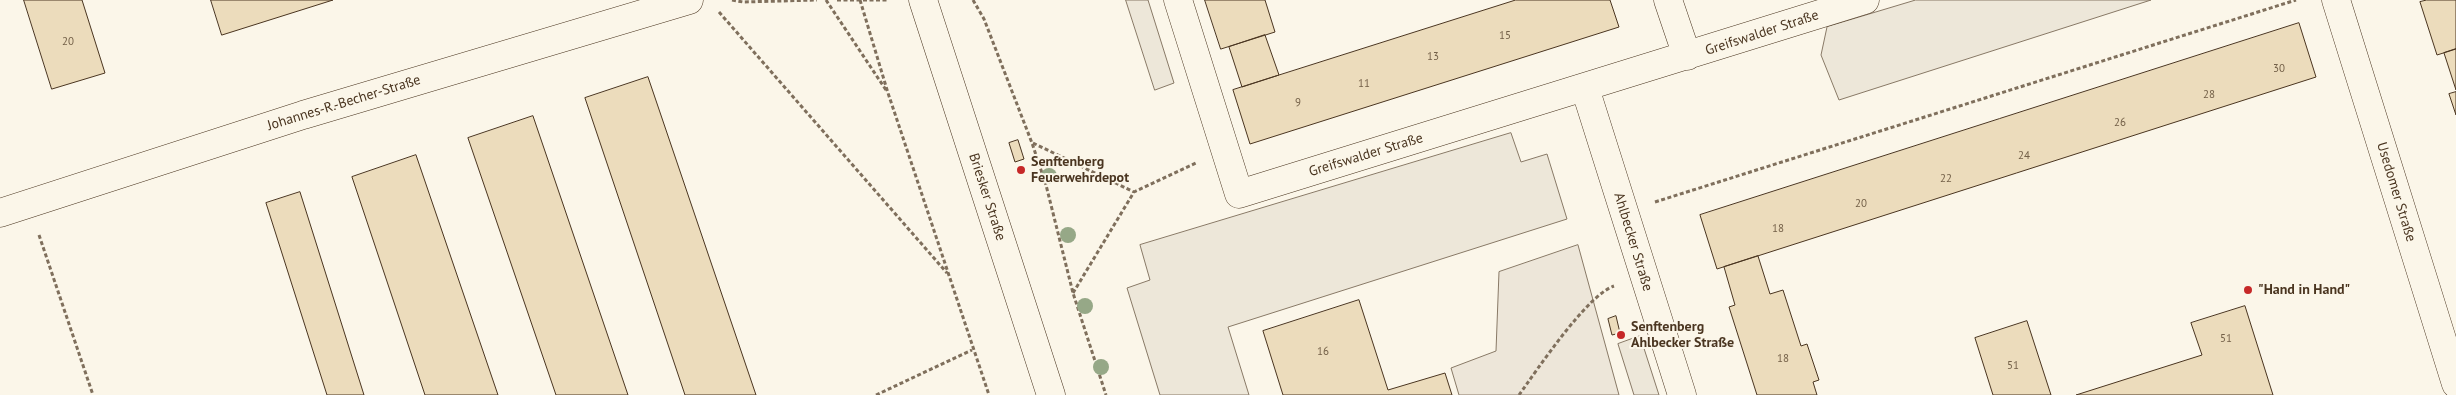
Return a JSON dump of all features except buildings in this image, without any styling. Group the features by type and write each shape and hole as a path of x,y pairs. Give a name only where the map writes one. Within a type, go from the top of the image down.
{"street":[{"name":"Johannes-R.-Becher-Straße","path":"8,207 303,115 689,0"},
{"name":"Briesker Straße","path":"923,0 1051,395"},
{"name":"Greifswalder Straße","path":"1178,0 1240,194 1865,0"},
{"name":"Greifswalder Straße","path":"1668,0 1687,56"},
{"name":"Usedomer Straße","path":"2336,0 2456,384"},
{"name":"Ahlbecker Straße","path":"1585,88 1643,277 1682,395"}],"path":[{"path":"732,0 743,2 818,0"},
{"path":"826,0 888,93"},
{"path":"837,0 887,0"},
{"path":"860,0 888,93 972,350 989,395"},
{"path":"973,0 984,19 1032,143 1046,185 1073,293 1106,395"},
{"path":"1624,212 2296,0"},
{"path":"716,7 948,275"},
{"path":"1032,143 1134,192"},
{"path":"1073,293 1134,192 1226,148"},
{"path":"8,207 94,395"},
{"path":"1519,395 1567,330 1599,294 1610,287 1643,277"},
{"path":"876,395 972,350"}],"shaded area":[{"path":"1126,0 1148,0 1174,83 1155,90"},
{"path":"1916,0 2151,0 1839,100 1821,55 1827,27"},
{"path":"1511,133 1521,162 1547,154 1567,219 1228,327 1249,395 1160,395 1127,288 1150,280 1140,245"},
{"path":"1578,245 1619,395 1459,395 1451,368 1496,351 1499,272"},
{"path":"1640,336 1659,395 1634,395 1618,344"}],"place":[{"name":"Senftenberg Feuerwehrdepot","path":"1021,170"},
{"name":"\"Hand in Hand\"","path":"2248,290"},
{"name":"Senftenberg Ahlbecker Straße","path":"1621,335"}]}
